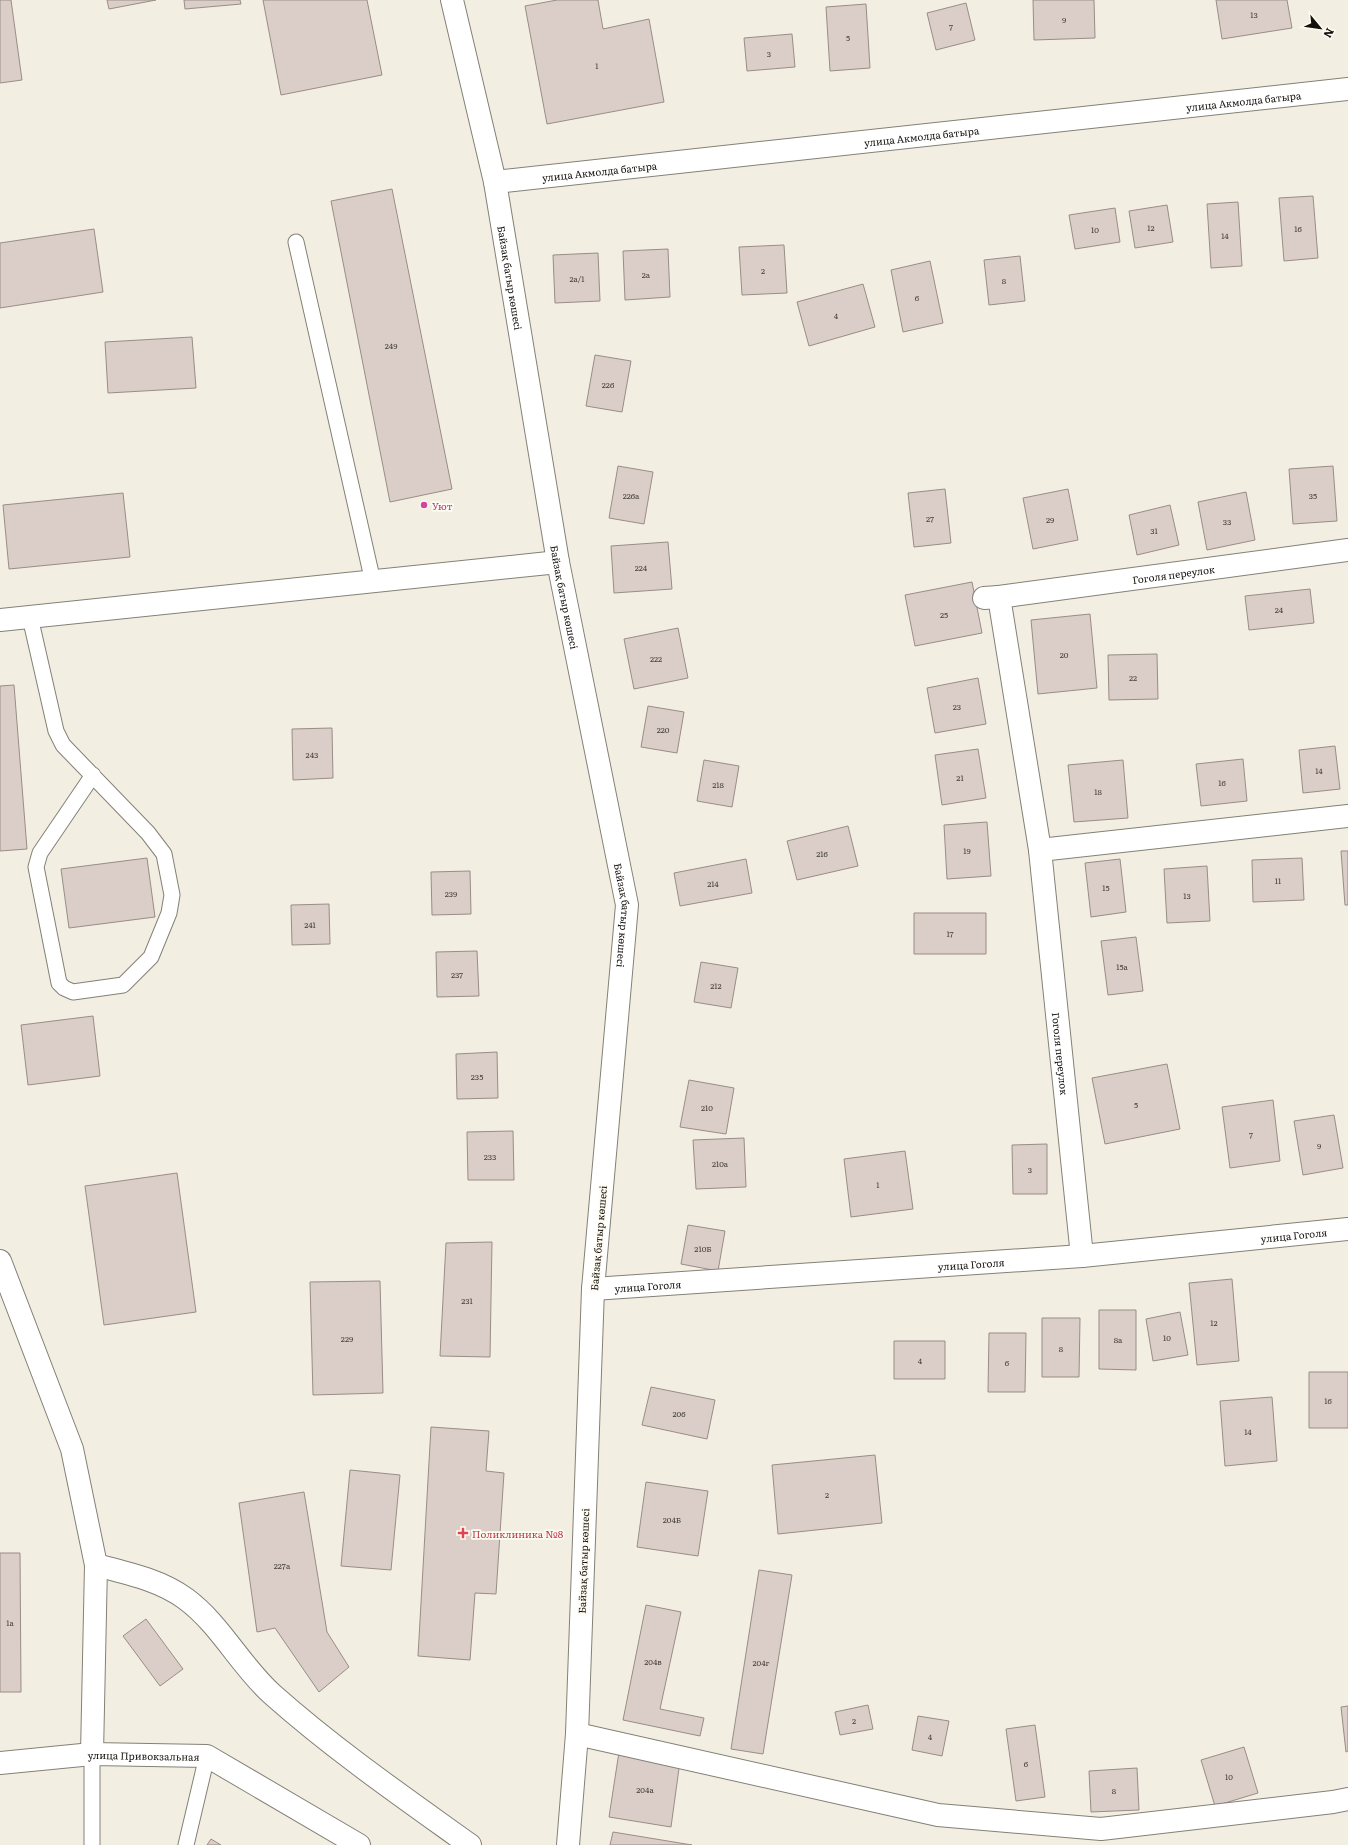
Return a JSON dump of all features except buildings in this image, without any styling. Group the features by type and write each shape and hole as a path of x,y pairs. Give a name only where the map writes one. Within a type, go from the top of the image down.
{"street":[{"name":"Байзақ батыр көшесі","path":"452,0 495,182 558,562 627,905 593,1289 576,1734 568,1845"},
{"name":"улица Акмолда батыра","path":"495,182 1348,89"},
{"name":"Гоголя переулок","path":"1082,1256 1040,850 991,597 1348,550"},
{"path":"0,620 558,562"},
{"path":"1040,850 1348,816"},
{"name":"улица Гоголя","path":"593,1289 1082,1256 1348,1229"},
{"path":"0,1261 72,1449 96,1565 92,1754"},
{"path":"96,1565 138,1576 166,1587 186,1599 207,1619 272,1694 346,1756 470,1845"},
{"path":"576,1734 938,1815 1101,1829 1348,1799"},
{"name":"улица Привокзальная","path":"0,1763 92,1754 207,1756 359,1845"}],"lane":[{"path":"296,242 373,582"},
{"path":"30,617 56,731 63,744 93,775 148,833 164,854 172,895 168,913 151,957 123,985 72,992 64,988 59,983 36,867 40,853 93,775"},
{"path":"92,1754 92,1845"},
{"path":"186,1845 207,1756"}],"place":[{"name":"Уют","path":"424,505"},
{"name":"Поликлиника №8","path":"463,1533"}]}
